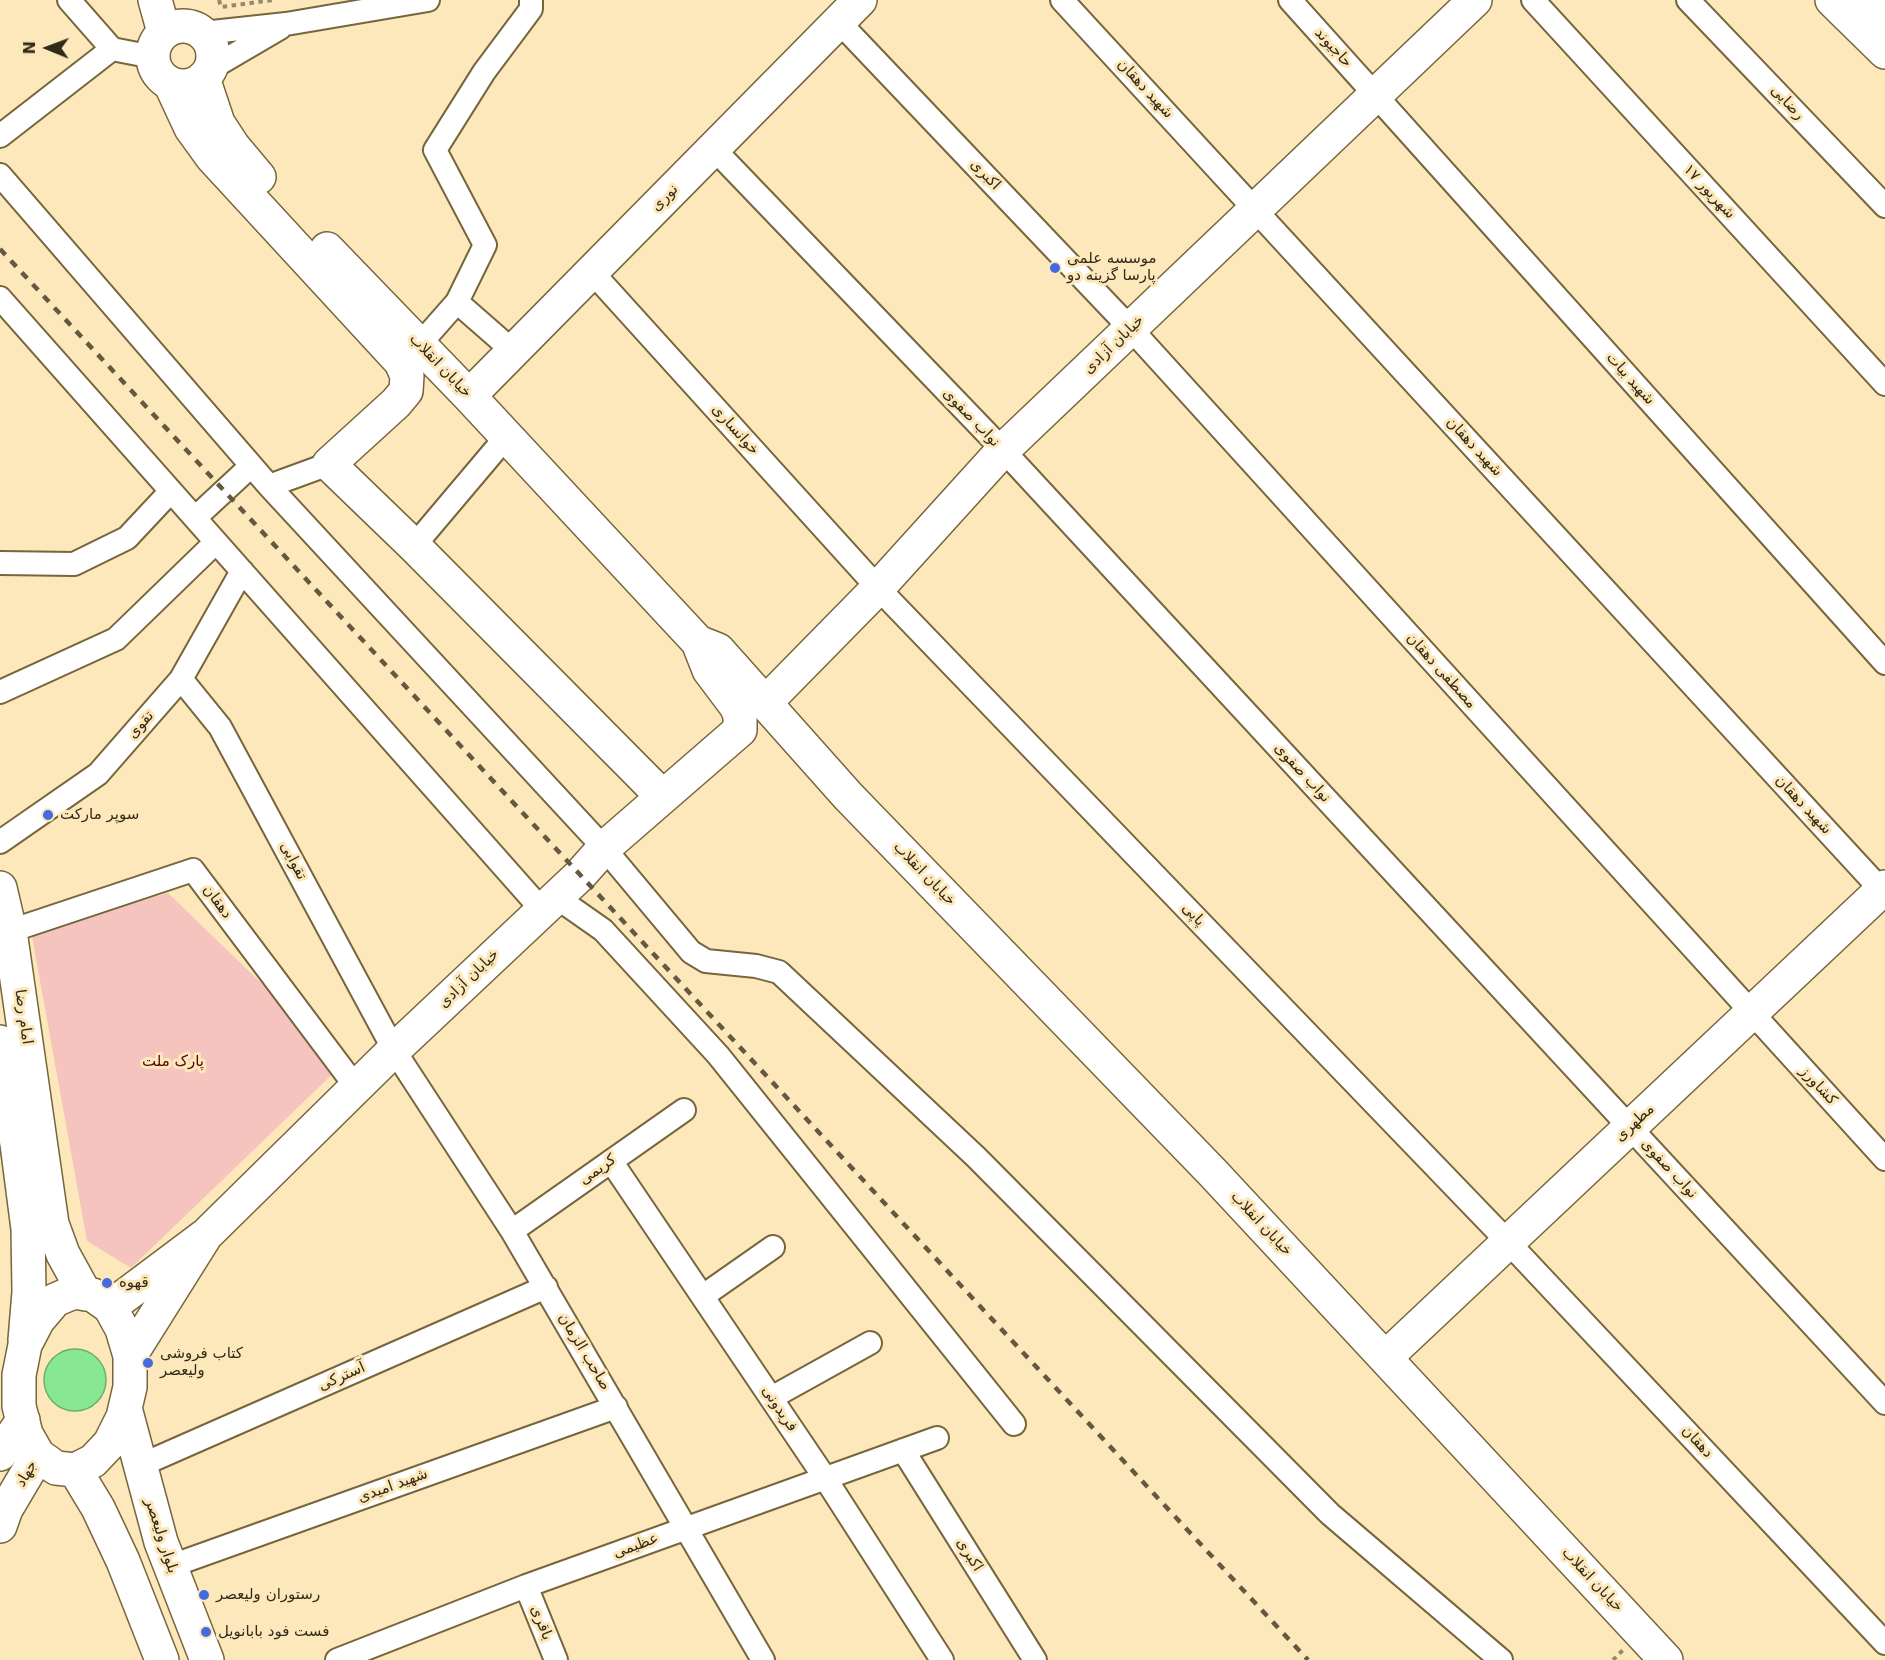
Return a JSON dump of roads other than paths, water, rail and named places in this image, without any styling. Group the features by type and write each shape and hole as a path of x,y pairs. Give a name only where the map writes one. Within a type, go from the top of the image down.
{"main road":[{"path":"155,0 162,57 181,86 193,84 206,73 212,50 197,21 180,26 162,57"},
{"name":"خیابان آزادی","path":"766,702 878,588 1003,450 1475,0"},
{"path":"1832,0 1885,52"},
{"path":"1867,0 1885,18"},
{"name":"نوری","path":"469,396 850,11"},
{"name":"خیابان انقلاب","path":"162,57 191,128 212,157 411,353 469,396 698,642 709,670 736,706 740,715 740,730 773,739 809,772 848,796"},
{"name":"خیابان انقلاب","path":"206,73 218,123 250,169 411,353"},
{"path":"411,353 406,391 329,464 414,546 662,796"},
{"name":"خیابان انقلاب","path":"698,642 718,650 848,796 1213,1173 1666,1660"},
{"name":"خیابان آزادی","path":"206,1235 604,848 740,730"},
{"name":"امام رضا","path":"0,888 10,931 30,1145"},
{"name":"مطهری","path":"1385,1358 1884,891"},
{"name":"امام رضا","path":"0,1042 30,1145"},
{"path":"30,1145 52,1224 67,1263 122,1329 130,1356 130,1387 125,1408 110,1443 93,1461 75,1470 56,1468 38,1455 26,1434 19,1406 19,1375 25,1345 29,1292 30,1145"},
{"path":"25,1345 38,1320 55,1300 74,1292 97,1300 206,1235"},
{"path":"130,1356 206,1235"},
{"name":"بلوار ولیعصر","path":"125,1408 139,1466 166,1554 207,1660"},
{"path":"0,1454 23,1420"},
{"name":"جهاد","path":"2,1514 38,1455"},
{"path":"75,1470 98,1508 123,1561 162,1660"},
{"path":"123,1561 166,1554"}],"street":[{"path":"69,0 112,49 162,57"},
{"path":"197,21 286,24 428,0"},
{"path":"411,353 457,302 485,245 435,150 484,72 531,9 531,0"},
{"name":"شهید دهقان","path":"1062,0 1884,891"},
{"name":"حاجیوند","path":"1290,0 1375,95"},
{"name":"۱۷ شهریور","path":"1533,0 1885,384"},
{"name":"رضایی","path":"1688,0 1885,206"},
{"name":"اکبری","path":"850,11 1131,328"},
{"path":"206,73 286,24"},
{"path":"0,135 112,49"},
{"name":"شهید بیات","path":"1375,95 1885,663"},
{"name":"نواب صفوی","path":"714,149 1003,450 1885,1402"},
{"path":"0,175 251,466 604,848 691,952 706,961 756,966 779,972 976,1157 1330,1514 1500,1660"},
{"name":"خوانساری","path":"592,272 878,588"},
{"path":"0,298 242,571 549,903 603,930 718,1056 1014,1424"},
{"path":"457,302 513,351"},
{"name":"مصطفی دهقان","path":"1131,328 1751,1014"},
{"path":"414,546 506,438"},
{"path":"269,486 329,464"},
{"path":"195,518 251,466"},
{"path":"0,563 74,564 127,538 171,491"},
{"path":"0,692 116,639 216,542"},
{"name":"تقوی","path":"0,842 98,774 181,679 242,571"},
{"name":"پاپی","path":"878,588 1508,1242"},
{"name":"تقوایی","path":"181,679 220,727 394,1050"},
{"name":"دهقان","path":"10,931 193,870 356,1087"},
{"name":"کشاورز","path":"1751,1014 1885,1159"},
{"name":"صاحب الزمان","path":"394,1050 546,1287 763,1660"},
{"name":"کریمی","path":"512,1231 684,1110"},
{"name":"فریدونی","path":"611,1161 825,1478 942,1660"},
{"name":"دهقان","path":"1508,1242 1885,1643"},
{"path":"703,1296 773,1247"},
{"name":"آسترکی","path":"139,1466 546,1287"},
{"path":"771,1398 870,1343"},
{"name":"شهید امیدی","path":"166,1554 616,1407"},
{"name":"عظیمی","path":"337,1660 381,1652 526,1586 937,1438"},
{"name":"اکبری","path":"903,1450 1035,1660"},
{"name":"باقری","path":"526,1586 556,1660"}],"railway":[{"path":"0,249 1308,1660"}],"place":[{"name":"موسسه علمی پارسا گزینه دو","path":"1055,268"},
{"name":"سوپر مارکت","path":"48,815"},
{"name":"قهوه","path":"107,1283"},
{"name":"کتاب فروشی ولیعصر","path":"148,1363"},
{"name":"رستوران ولیعصر","path":"204,1595"},
{"name":"فست فود بابانویل","path":"206,1632"}],"park label":[{"name":"پارک ملت","path":"173,1062"}]}
